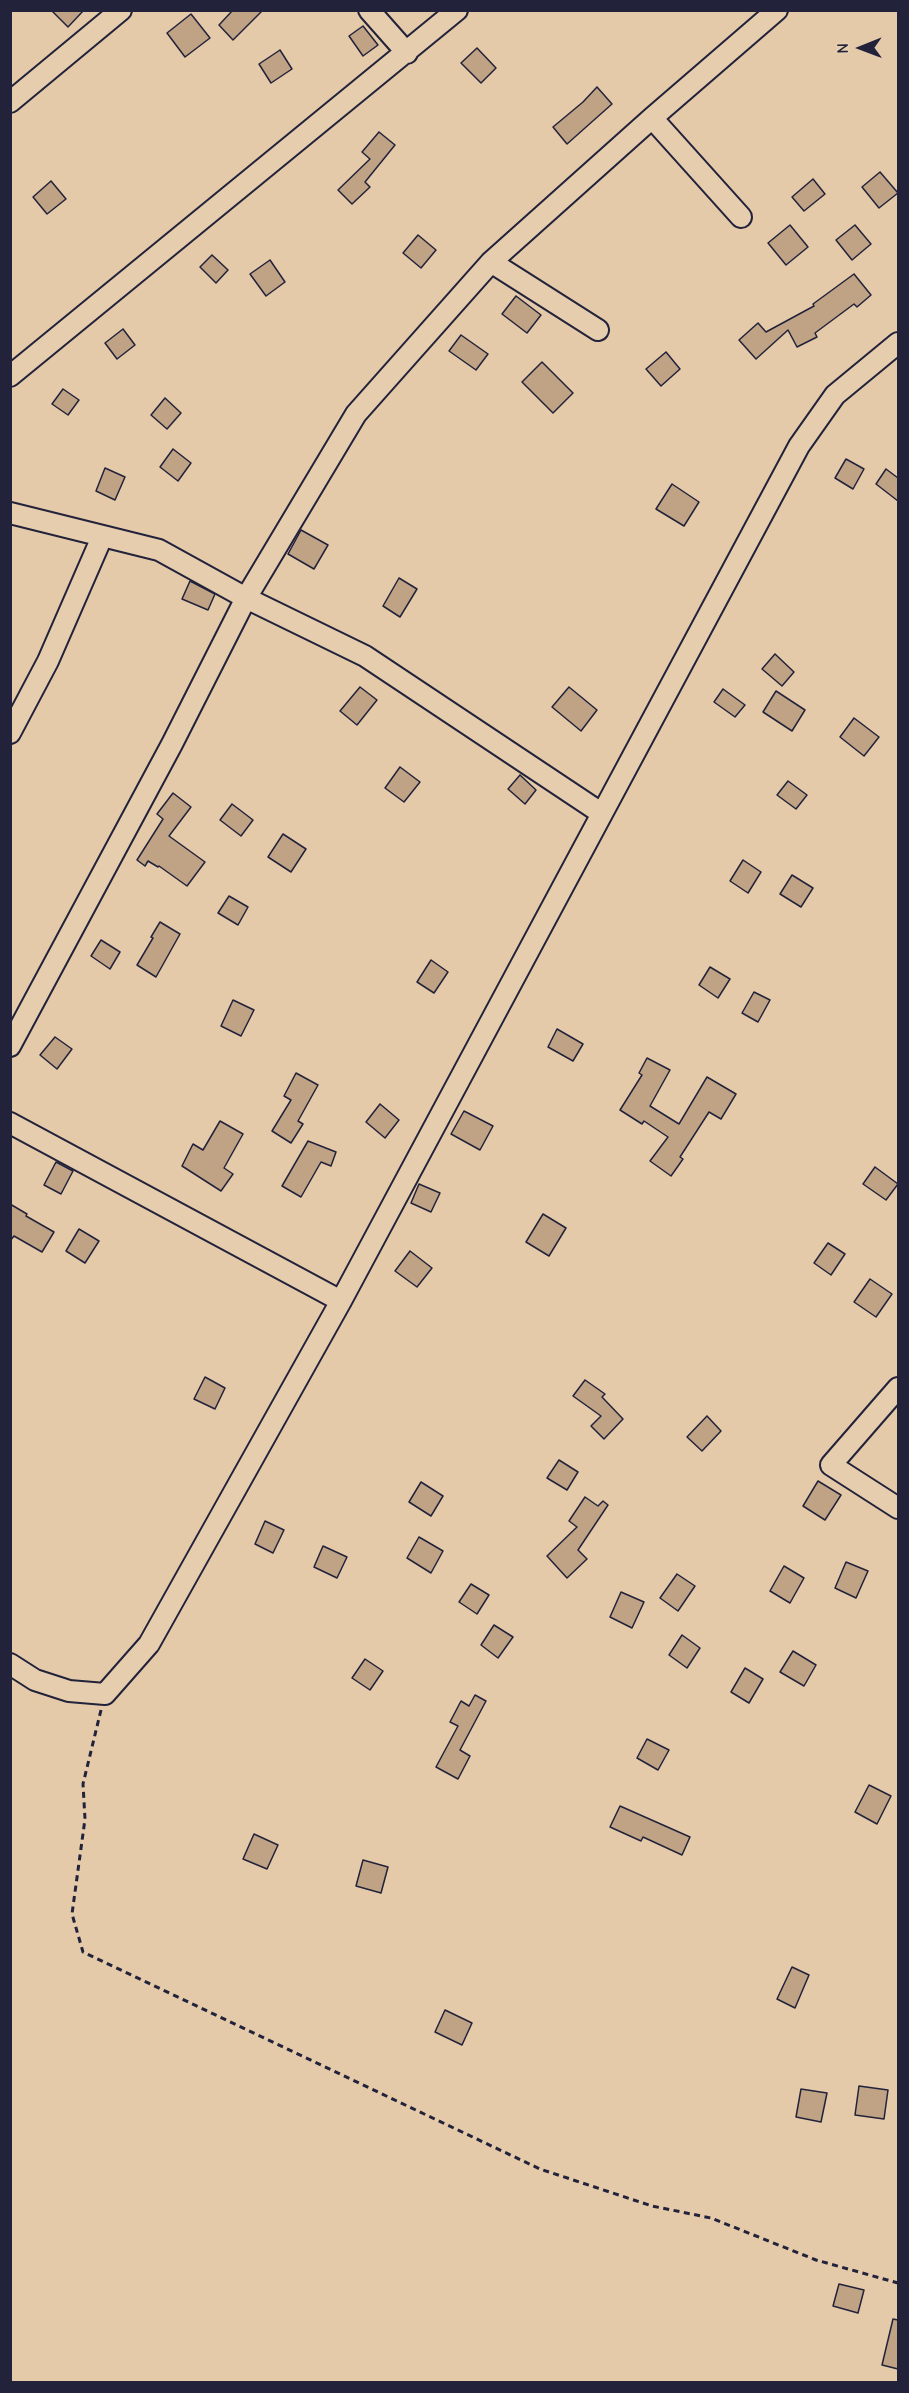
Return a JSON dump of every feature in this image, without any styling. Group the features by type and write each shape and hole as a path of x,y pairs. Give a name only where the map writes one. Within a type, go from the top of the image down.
{"street":[{"path":"10,102 121,10"},
{"path":"369,10 407,53"},
{"path":"10,376 457,10"},
{"path":"10,1046 172,744 246,598 356,414 491,262 652,117 777,10"},
{"path":"652,117 741,217"},
{"path":"491,262 598,330"},
{"path":"10,1664 35,1680 69,1691 105,1694 149,1644 340,1300 799,446 835,395 898,343"},
{"path":"10,513 159,550 246,598 365,656 601,813"},
{"path":"10,733 48,661 102,537"},
{"path":"10,1123 340,1300"},
{"path":"898,1388 831,1464 898,1508"}],"path":[{"path":"105,1694 83,1784 85,1819 72,1914 83,1952 540,2169 652,2206 711,2218 816,2260 898,2283"}],"building":[{"path":"51,10 84,10 68,27"},
{"path":"233,10 263,10 233,40 219,25"},
{"path":"191,14 210,38 185,57 167,33"},
{"path":"363,26 378,45 363,56 349,36"},
{"path":"477,48 496,68 481,83 461,63"},
{"path":"280,50 292,69 271,83 259,64"},
{"path":"597,87 612,104 567,144 553,127"},
{"path":"379,132 395,145 365,182 370,187 352,204 338,190 370,159 362,152"},
{"path":"880,172 898,193 879,208 862,187"},
{"path":"813,179 825,194 804,211 792,197"},
{"path":"51,181 66,199 47,214 33,197"},
{"path":"790,225 808,247 786,265 768,243"},
{"path":"855,225 871,244 852,260 836,240"},
{"path":"418,235 436,250 421,268 403,253"},
{"path":"212,255 228,270 216,283 200,267"},
{"path":"270,260 285,282 266,296 250,274"},
{"path":"854,274 871,295 857,307 854,304 815,333 817,337 797,347 788,330 756,359 739,340 758,323 766,332 814,306 813,304"},
{"path":"516,296 541,315 527,333 502,314"},
{"path":"123,329 135,345 117,359 105,343"},
{"path":"461,335 488,354 476,370 449,351"},
{"path":"666,352 680,369 661,386 646,369"},
{"path":"542,362 573,393 553,413 522,382"},
{"path":"63,389 79,400 68,415 52,404"},
{"path":"165,398 181,413 167,429 151,415"},
{"path":"173,449 191,463 178,481 160,467"},
{"path":"846,459 864,469 853,489 835,478"},
{"path":"105,468 125,477 115,500 96,491"},
{"path":"886,469 898,478 898,501 876,484"},
{"path":"672,484 699,502 684,526 656,509"},
{"path":"301,530 328,545 314,569 288,554"},
{"path":"399,578 417,589 400,617 383,606"},
{"path":"190,581 215,594 208,610 182,599"},
{"path":"775,654 794,672 782,686 762,669"},
{"path":"360,687 377,700 357,725 340,711"},
{"path":"569,687 597,710 581,731 552,707"},
{"path":"723,689 745,705 735,717 714,702"},
{"path":"776,691 805,710 792,731 763,712"},
{"path":"854,718 879,737 864,756 840,737"},
{"path":"400,767 420,782 404,802 385,788"},
{"path":"520,775 536,790 525,804 508,789"},
{"path":"788,781 807,795 796,809 777,795"},
{"path":"173,793 191,807 169,836 205,862 187,886 159,866 148,861 145,866 137,860 163,819 157,814"},
{"path":"232,804 253,820 241,836 220,820"},
{"path":"283,834 306,849 291,872 268,857"},
{"path":"743,860 761,872 748,893 730,881"},
{"path":"792,875 813,888 801,907 780,894"},
{"path":"229,896 248,907 238,925 218,913"},
{"path":"160,922 180,934 156,977 137,965"},
{"path":"101,940 120,952 110,969 91,956"},
{"path":"431,960 448,972 434,993 417,982"},
{"path":"710,967 730,979 718,998 699,985"},
{"path":"754,992 770,1000 758,1022 742,1013"},
{"path":"233,1000 254,1010 241,1036 221,1026"},
{"path":"557,1029 583,1044 573,1061 548,1047"},
{"path":"55,1037 72,1049 57,1069 40,1055"},
{"path":"647,1058 670,1070 650,1106 679,1124 707,1077 736,1094 721,1119 709,1112 680,1157 683,1159 671,1176 650,1161 668,1137 644,1121 642,1124 620,1110 642,1075 639,1073"},
{"path":"296,1073 318,1085 298,1121 303,1124 291,1143 272,1131 291,1100 284,1096"},
{"path":"380,1104 399,1120 385,1138 366,1122"},
{"path":"464,1111 493,1126 480,1150 451,1134"},
{"path":"220,1121 243,1134 224,1168 233,1174 221,1191 182,1166 193,1144 203,1150"},
{"path":"308,1141 336,1152 331,1166 321,1162 301,1197 282,1186"},
{"path":"56,1162 73,1171 61,1194 44,1185"},
{"path":"875,1167 898,1184 886,1200 863,1184"},
{"path":"419,1184 440,1193 431,1212 411,1203"},
{"path":"10,1204 54,1232 42,1252 14,1236 10,1241"},
{"path":"543,1214 566,1228 549,1256 526,1242"},
{"path":"79,1229 99,1241 85,1263 66,1251"},
{"path":"828,1243 845,1254 831,1275 814,1263"},
{"path":"410,1251 432,1268 417,1287 395,1271"},
{"path":"870,1279 892,1294 876,1317 854,1302"},
{"path":"205,1377 225,1388 215,1409 194,1399"},
{"path":"585,1380 605,1394 602,1397 623,1419 604,1439 591,1426 601,1416 573,1396"},
{"path":"707,1416 721,1431 702,1451 687,1437"},
{"path":"559,1460 578,1472 567,1490 547,1478"},
{"path":"818,1481 841,1495 825,1520 803,1506"},
{"path":"421,1482 443,1496 431,1516 409,1502"},
{"path":"585,1497 598,1506 603,1501 608,1505 578,1550 587,1559 567,1578 547,1556 577,1527 569,1521"},
{"path":"265,1521 284,1530 273,1553 255,1544"},
{"path":"419,1537 443,1551 431,1573 407,1558"},
{"path":"323,1546 347,1557 337,1578 314,1567"},
{"path":"846,1562 868,1571 856,1598 835,1588"},
{"path":"784,1566 804,1578 790,1603 770,1591"},
{"path":"677,1574 695,1586 678,1611 660,1598"},
{"path":"471,1584 489,1595 477,1614 459,1602"},
{"path":"621,1592 644,1602 632,1628 610,1617"},
{"path":"494,1625 513,1637 498,1658 481,1645"},
{"path":"682,1635 700,1648 687,1668 669,1655"},
{"path":"793,1651 816,1665 804,1686 780,1672"},
{"path":"365,1659 383,1671 370,1690 352,1678"},
{"path":"745,1668 763,1679 749,1703 731,1692"},
{"path":"475,1695 486,1701 460,1750 470,1756 458,1779 436,1767 458,1726 450,1722 461,1701 469,1706"},
{"path":"647,1739 669,1750 658,1770 637,1758"},
{"path":"869,1785 891,1796 877,1824 855,1812"},
{"path":"620,1806 690,1837 682,1855 643,1837 641,1841 610,1827"},
{"path":"254,1834 278,1845 267,1869 243,1859"},
{"path":"363,1860 388,1867 381,1893 356,1886"},
{"path":"792,1967 809,1975 795,2008 777,1999"},
{"path":"445,2010 472,2023 462,2045 435,2032"},
{"path":"859,2086 888,2090 884,2119 855,2115"},
{"path":"801,2089 827,2093 821,2122 796,2117"},
{"path":"839,2284 864,2290 858,2313 833,2306"},
{"path":"893,2319 898,2320 898,2369 882,2365"}]}
